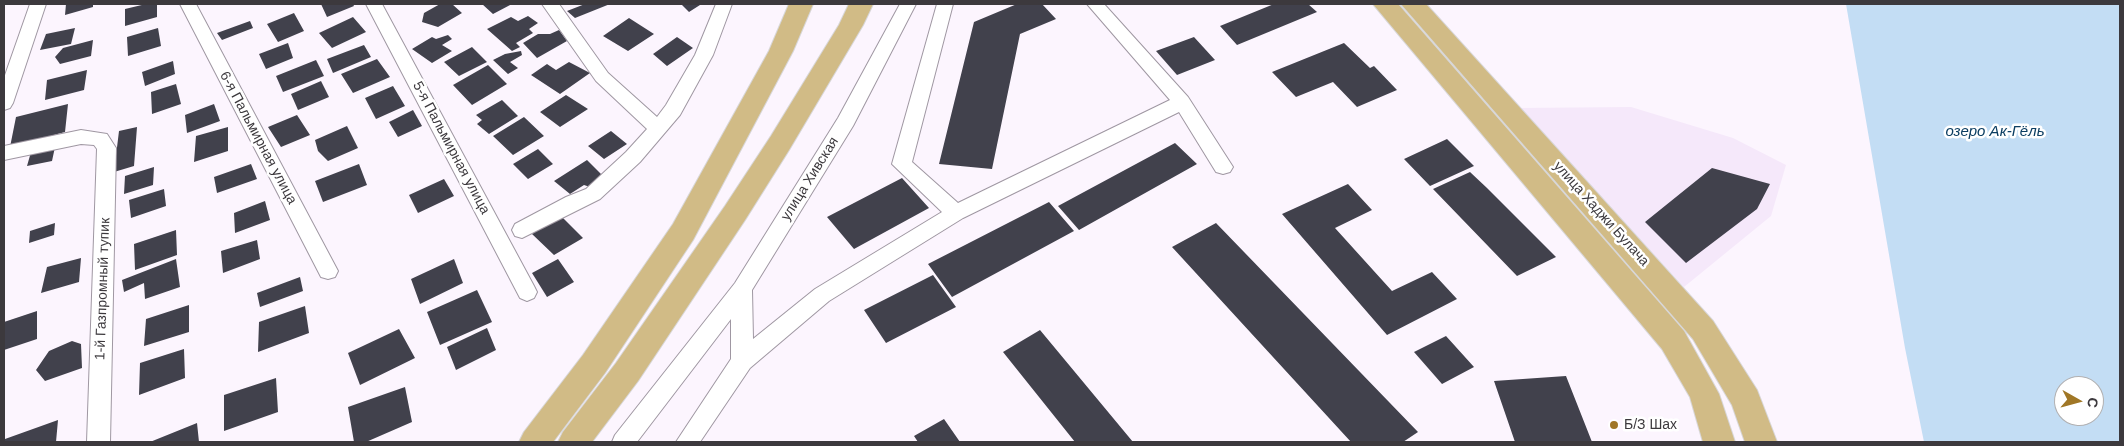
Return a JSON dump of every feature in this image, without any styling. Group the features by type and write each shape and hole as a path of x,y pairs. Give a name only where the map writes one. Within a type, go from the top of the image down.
{"main road":[{"path":"535,442 594,364 683,232 781,51 801,4"},
{"path":"574,442 627,372 735,212 780,143 862,4"},
{"name":"улица Хаджи Булача","path":"1385,4 1673,340 1704,394 1720,442"},
{"name":"улица Хаджи Булача","path":"1413,4 1703,330 1746,400 1761,442"}],"street":[{"path":"4,104 38,4"},
{"name":"6-я Пальмирная улица","path":"188,4 328,271"},
{"name":"5-я Пальмирная улица","path":"374,4 527,292"},
{"path":"550,4 602,77 658,128"},
{"path":"522,230 573,202 593,194 609,181 658,128 674,110 704,55 724,4"},
{"name":"улица Хивская","path":"623,442 742,289 846,121 908,4"},
{"path":"945,4 902,164 956,213"},
{"path":"1095,4 1182,102 1223,167"},
{"path":"687,442 742,362 822,296 956,213 1182,102"},
{"name":"1-й Газпромный тупик","path":"4,153 81,137 100,139 107,148 99,442"},
{"path":"742,289 742,362"}],"shaded area":[{"path":"1631,107 1733,138 1786,165 1771,216 1684,287 1518,108"}],"water":[{"name":"озеро Ак-Гёль","path":"1846,4 2120,4 2120,442 1924,442 1905,348"}],"building":[{"path":"66,4 93,4 93,7 65,15"},
{"path":"146,4 157,4 157,17 125,26 125,9"},
{"path":"321,4 353,4 354,6 327,17"},
{"path":"440,4 452,4 462,13 438,27 422,22 424,13"},
{"path":"482,4 512,4 493,14"},
{"path":"585,4 610,4 575,18 567,11"},
{"path":"681,4 698,4 700,5 689,12"},
{"path":"1017,4 1042,4 1056,19 1020,34 992,169 939,164 974,22"},
{"path":"1274,4 1308,4 1317,12 1237,45 1220,26"},
{"path":"294,13 304,31 278,42 267,24"},
{"path":"528,16 538,23 529,29 533,33 516,43 520,47 512,51 487,29 511,17 518,21"},
{"path":"353,17 366,32 332,48 319,33"},
{"path":"629,18 654,34 628,51 603,36"},
{"path":"250,21 253,28 222,40 217,33"},
{"path":"75,28 71,44 40,50 46,34"},
{"path":"158,28 161,46 128,56 127,37"},
{"path":"559,30 567,41 537,58 523,43 538,34 550,34"},
{"path":"448,35 452,39 442,45 452,51 432,63 412,49 432,37 436,39"},
{"path":"677,37 693,48 667,66 653,54"},
{"path":"1194,37 1215,60 1177,75 1156,51"},
{"path":"93,40 91,56 60,64 55,57 63,48"},
{"path":"288,43 293,58 266,69 259,54"},
{"path":"1344,43 1370,68 1374,66 1397,90 1357,107 1333,82 1296,97 1272,72"},
{"path":"364,45 371,57 333,73 327,59"},
{"path":"472,47 487,62 459,76 444,62"},
{"path":"521,51 522,55 510,62 518,68 508,74 493,60 505,54"},
{"path":"377,59 390,77 353,93 341,74"},
{"path":"316,60 324,76 283,92 276,76"},
{"path":"173,61 175,74 145,86 142,72"},
{"path":"569,62 590,73 560,94 531,75 547,64 556,70"},
{"path":"488,65 507,84 472,105 453,85"},
{"path":"87,70 84,90 45,100 47,80"},
{"path":"321,81 329,97 298,110 291,94"},
{"path":"176,84 181,104 152,114 151,92"},
{"path":"393,86 405,106 376,119 365,98"},
{"path":"566,95 588,109 560,127 540,112"},
{"path":"502,100 518,116 489,134 477,124 482,120 476,115"},
{"path":"68,104 65,132 10,147 16,117"},
{"path":"214,104 220,121 187,133 185,115"},
{"path":"413,110 422,126 398,137 389,122"},
{"path":"297,115 310,135 281,147 268,127"},
{"path":"524,117 544,136 513,155 493,136"},
{"path":"347,126 358,148 328,161 318,151 315,140"},
{"path":"137,127 134,166 114,172 119,131"},
{"path":"228,127 228,151 194,162 196,136"},
{"path":"611,131 627,144 604,159 588,146"},
{"path":"1447,139 1474,166 1430,186 1404,159"},
{"path":"1175,143 1197,164 1079,230 1058,206"},
{"path":"55,147 52,161 27,166 31,152"},
{"path":"538,149 553,164 528,179 513,164"},
{"path":"587,160 604,177 590,187 584,185 570,194 554,181"},
{"path":"251,164 257,179 217,193 214,177"},
{"path":"359,164 367,185 323,202 315,181"},
{"path":"154,167 153,185 124,194 125,176"},
{"path":"1712,168 1770,184 1757,209 1686,263 1645,222"},
{"path":"1470,172 1556,257 1517,276 1433,189"},
{"path":"902,178 929,208 854,249 827,217"},
{"path":"444,179 454,196 418,213 409,195"},
{"path":"1348,184 1372,210 1335,228 1392,291 1432,272 1457,299 1387,335 1282,214"},
{"path":"164,189 166,206 131,218 129,200"},
{"path":"265,201 270,220 235,233 234,213"},
{"path":"1049,202 1074,231 952,297 928,264"},
{"path":"561,216 583,238 554,255 532,234"},
{"path":"55,223 54,235 29,243 30,231"},
{"path":"1216,223 1418,432 1403,442 1351,442 1172,247"},
{"path":"176,230 177,255 135,270 134,244"},
{"path":"257,240 260,259 223,273 221,251"},
{"path":"81,258 79,282 41,293 47,267"},
{"path":"176,259 180,287 145,299 144,283 124,292 122,280"},
{"path":"454,259 463,283 420,304 411,279"},
{"path":"558,259 574,282 547,297 532,273"},
{"path":"933,275 956,307 886,343 864,310"},
{"path":"300,277 303,291 260,307 257,293"},
{"path":"477,290 492,322 440,345 427,312"},
{"path":"189,305 189,332 144,346 146,319"},
{"path":"305,306 309,333 258,352 259,322"},
{"path":"37,311 37,339 4,350 4,322"},
{"path":"487,328 496,350 456,370 447,347"},
{"path":"399,329 415,358 360,385 348,353"},
{"path":"1040,330 1133,442 1075,442 1003,352"},
{"path":"1446,336 1474,367 1442,384 1414,352"},
{"path":"72,341 81,344 82,368 45,381 36,370 49,351"},
{"path":"184,349 185,378 139,395 140,363"},
{"path":"1566,376 1592,442 1515,442 1494,381"},
{"path":"276,378 278,412 224,431 224,395"},
{"path":"405,387 412,422 366,442 354,442 348,407"},
{"path":"944,419 960,442 918,442 914,436"},
{"path":"58,420 56,442 5,442 5,439"},
{"path":"197,423 199,442 150,442"}],"place":[{"name":"Б/З Шах","path":"1614,425"}]}
